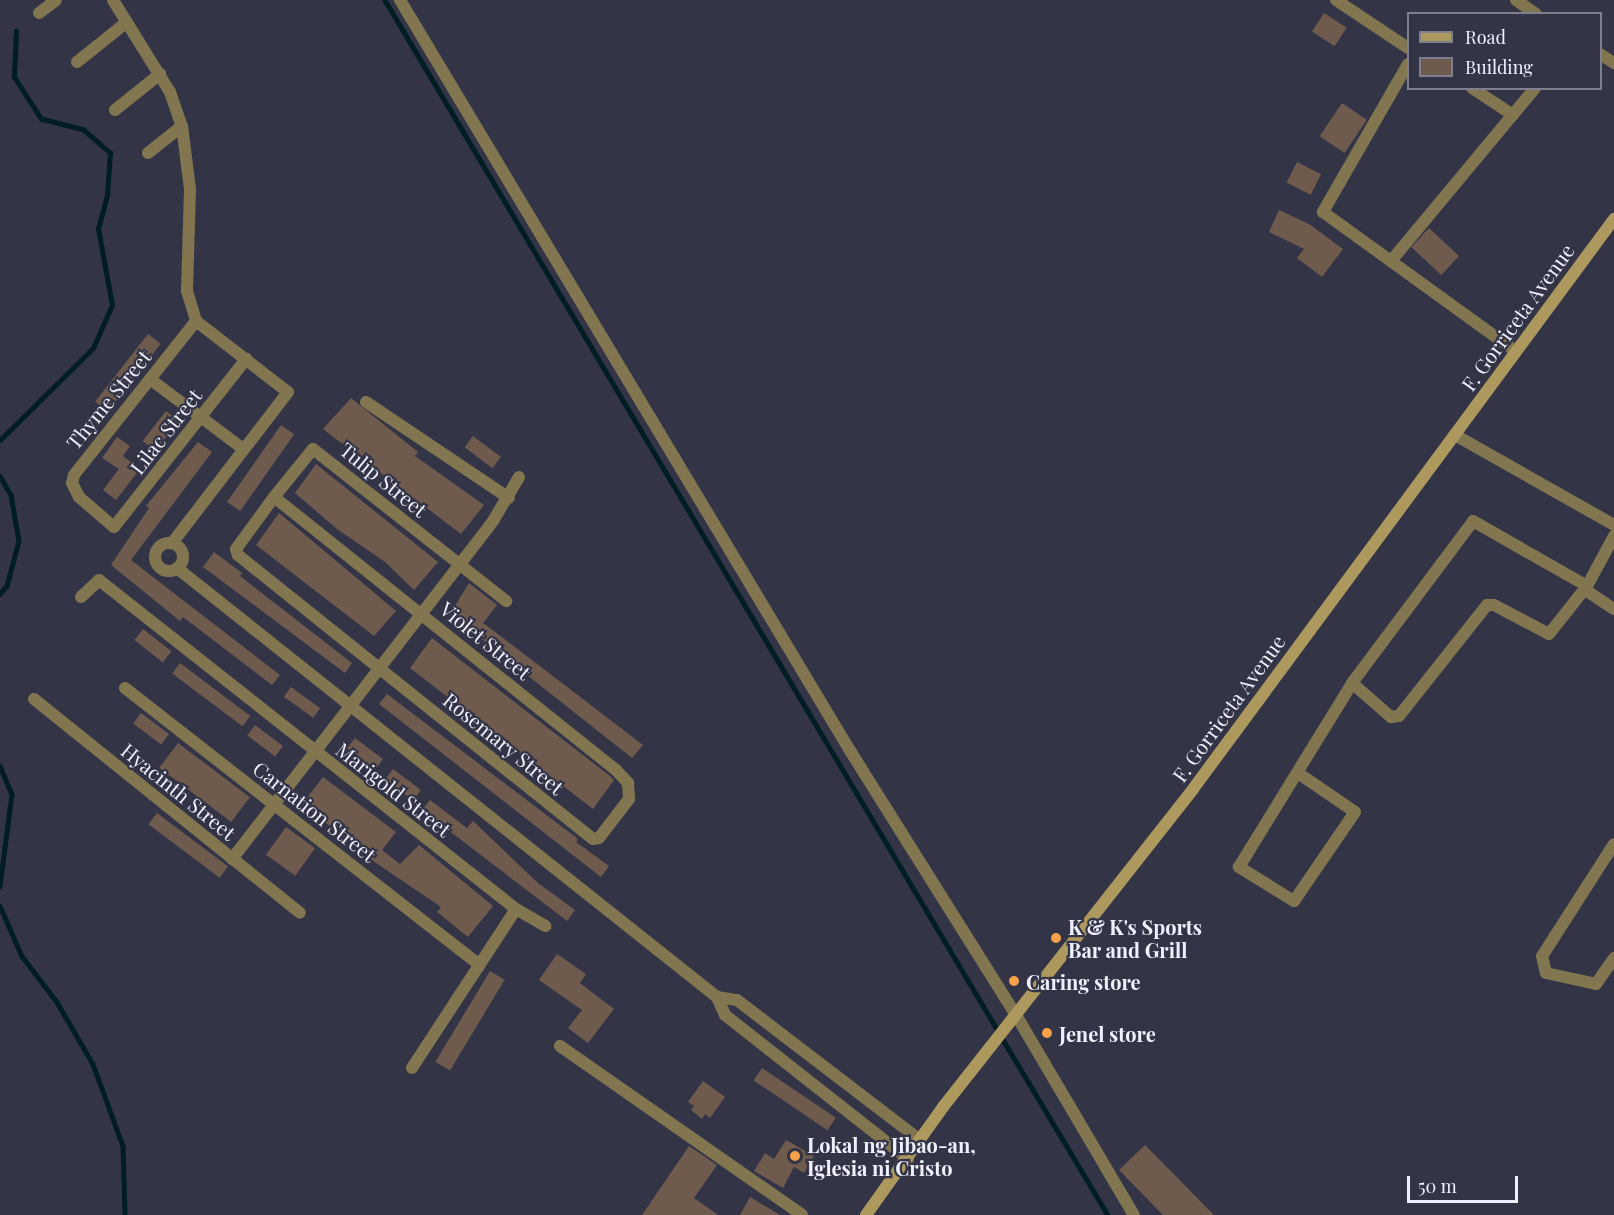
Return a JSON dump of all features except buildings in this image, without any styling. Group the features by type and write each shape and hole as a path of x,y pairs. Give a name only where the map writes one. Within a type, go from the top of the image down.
{"main road":[{"name":"F. Gorriceta Avenue","path":"866,1215 1016,1014 1193,789 1614,219"}],"street":[{"path":"39,14 56,0"},
{"path":"113,0 160,74 182,126 190,189 187,291 196,321 288,392 242,448 172,543 160,545 155,560 166,571 177,568"},
{"path":"400,0 849,749 1016,1014 1134,1215"},
{"path":"1336,0 1407,47"},
{"path":"1515,0 1533,12"},
{"path":"77,62 127,22"},
{"path":"1407,66 1323,212 1515,351"},
{"path":"114,110 160,74"},
{"path":"1475,90 1513,115"},
{"path":"1391,261 1533,90"},
{"path":"148,153 182,126"},
{"name":"Thyme Street","path":"114,527 79,497 72,483 74,475 196,321"},
{"name":"Lilac Street","path":"114,527 246,359"},
{"path":"150,379 242,448"},
{"path":"366,402 508,498"},
{"path":"1455,435 1614,525"},
{"name":"Tulip Street","path":"379,668 238,555 238,545 310,451 318,451 506,602"},
{"path":"232,859 459,565 508,498 519,477"},
{"name":"Violet Street","path":"274,497 422,613 624,779 629,799 607,832"},
{"path":"1298,773 1355,812 1294,901 1239,867 1352,683 1473,521 1586,587 1614,609"},
{"path":"1352,683 1391,717 1399,716 1487,605 1494,605 1549,634 1557,629 1586,587 1614,536"},
{"path":"172,543 183,554 177,568"},
{"path":"177,568 717,997 725,1015 908,1159"},
{"name":"Marigold Street","path":"81,597 99,580 314,752 516,909 545,926"},
{"name":"Rosemary Street","path":"379,668 593,839 607,832"},
{"name":"Carnation Street","path":"124,688 275,803 480,965"},
{"name":"Hyacinth Street","path":"34,699 300,913"},
{"path":"1614,844 1542,956 1546,973 1596,984 1614,958"},
{"path":"412,1068 516,909"},
{"path":"717,997 736,1000 920,1140"},
{"path":"560,1046 802,1215"}],"waterway":[{"path":"385,0 997,1029"},
{"path":"0,440 93,348 112,305 98,229 107,196 110,153 84,130 41,119 14,77 16,31"},
{"path":"0,476 11,495 19,541 7,586 0,594"},
{"path":"0,766 12,794 0,886"},
{"path":"0,906 22,956 57,1002 93,1064 123,1146 125,1215"},
{"path":"1002,1038 1108,1215"}],"place":[{"name":"K & K's Sports Bar and Grill","path":"1056,938"},
{"name":"Caring store","path":"1014,981"},
{"name":"Jenel store","path":"1047,1033"},
{"name":"Lokal ng Jibao-an, Iglesia ni Cristo","path":"795,1156"}]}
